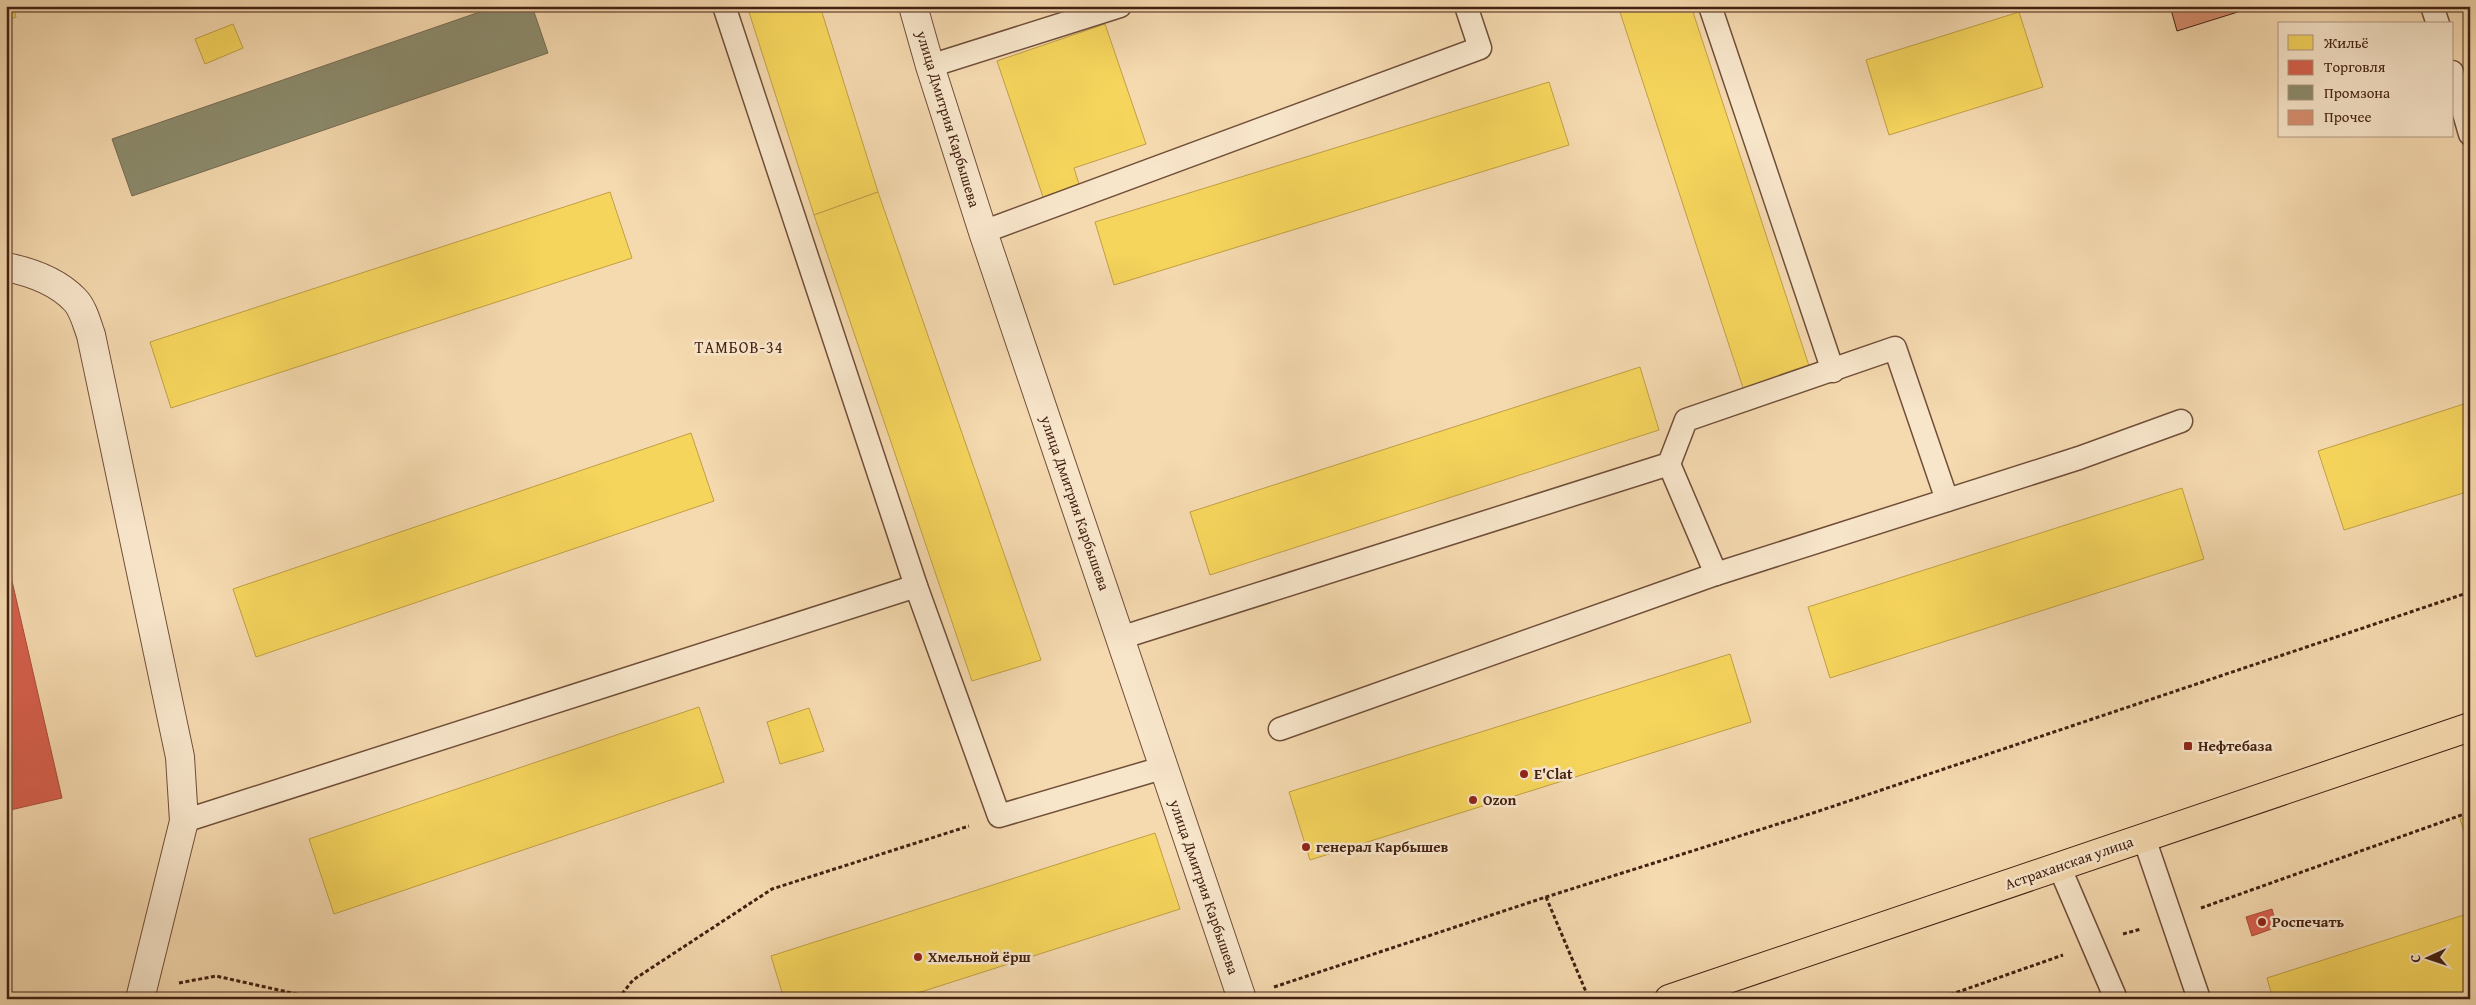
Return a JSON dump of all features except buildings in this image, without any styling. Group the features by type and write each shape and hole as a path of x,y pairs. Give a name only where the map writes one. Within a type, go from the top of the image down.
{"main road":[{"name":"Астраханская улица","path":"1668,999 2470,726"}],"street":[{"name":"улица Дмитрия Карбышева","path":"913,6 930,66 983,232 1162,768 1242,998"},
{"path":"6,267 26,271 54,283 76,301 92,335 180,757 184,821 141,994"}],"lane":[{"path":"724,6 916,586 999,816 1162,768"},
{"path":"930,66 1120,6"},
{"path":"983,232 1480,48 1466,6"},
{"path":"1710,6 1833,371"},
{"path":"2432,6 2437,22"},
{"path":"2454,79 2470,134"},
{"path":"1716,574 1669,464 1686,420 1833,371 1895,348 1947,500"},
{"path":"1280,730 1716,574 2079,458 2181,421"},
{"path":"1120,638 1669,464"},
{"path":"184,821 916,586"},
{"path":"2144,838 2199,999"},
{"path":"2060,866 2116,999"}],"path":[{"path":"1242,998 1546,897 1816,812 2470,592"},
{"path":"618,999 633,980 772,889 999,816"},
{"path":"1546,897 1589,999"},
{"path":"84,999 141,994 216,976 319,999"},
{"path":"6,996 22,999"}],"place":[{"name":"Нефтебаза","path":"2188,746"},
{"name":"E'Clat","path":"1524,774"},
{"name":"Ozon","path":"1473,800"},
{"name":"генерал Карбышев","path":"1306,847"},
{"name":"Роспечать","path":"2262,922"},
{"name":"Хмельной ёрш","path":"918,957"}],"district":[{"name":"ТАМБОВ-34","path":"739,347"}]}
